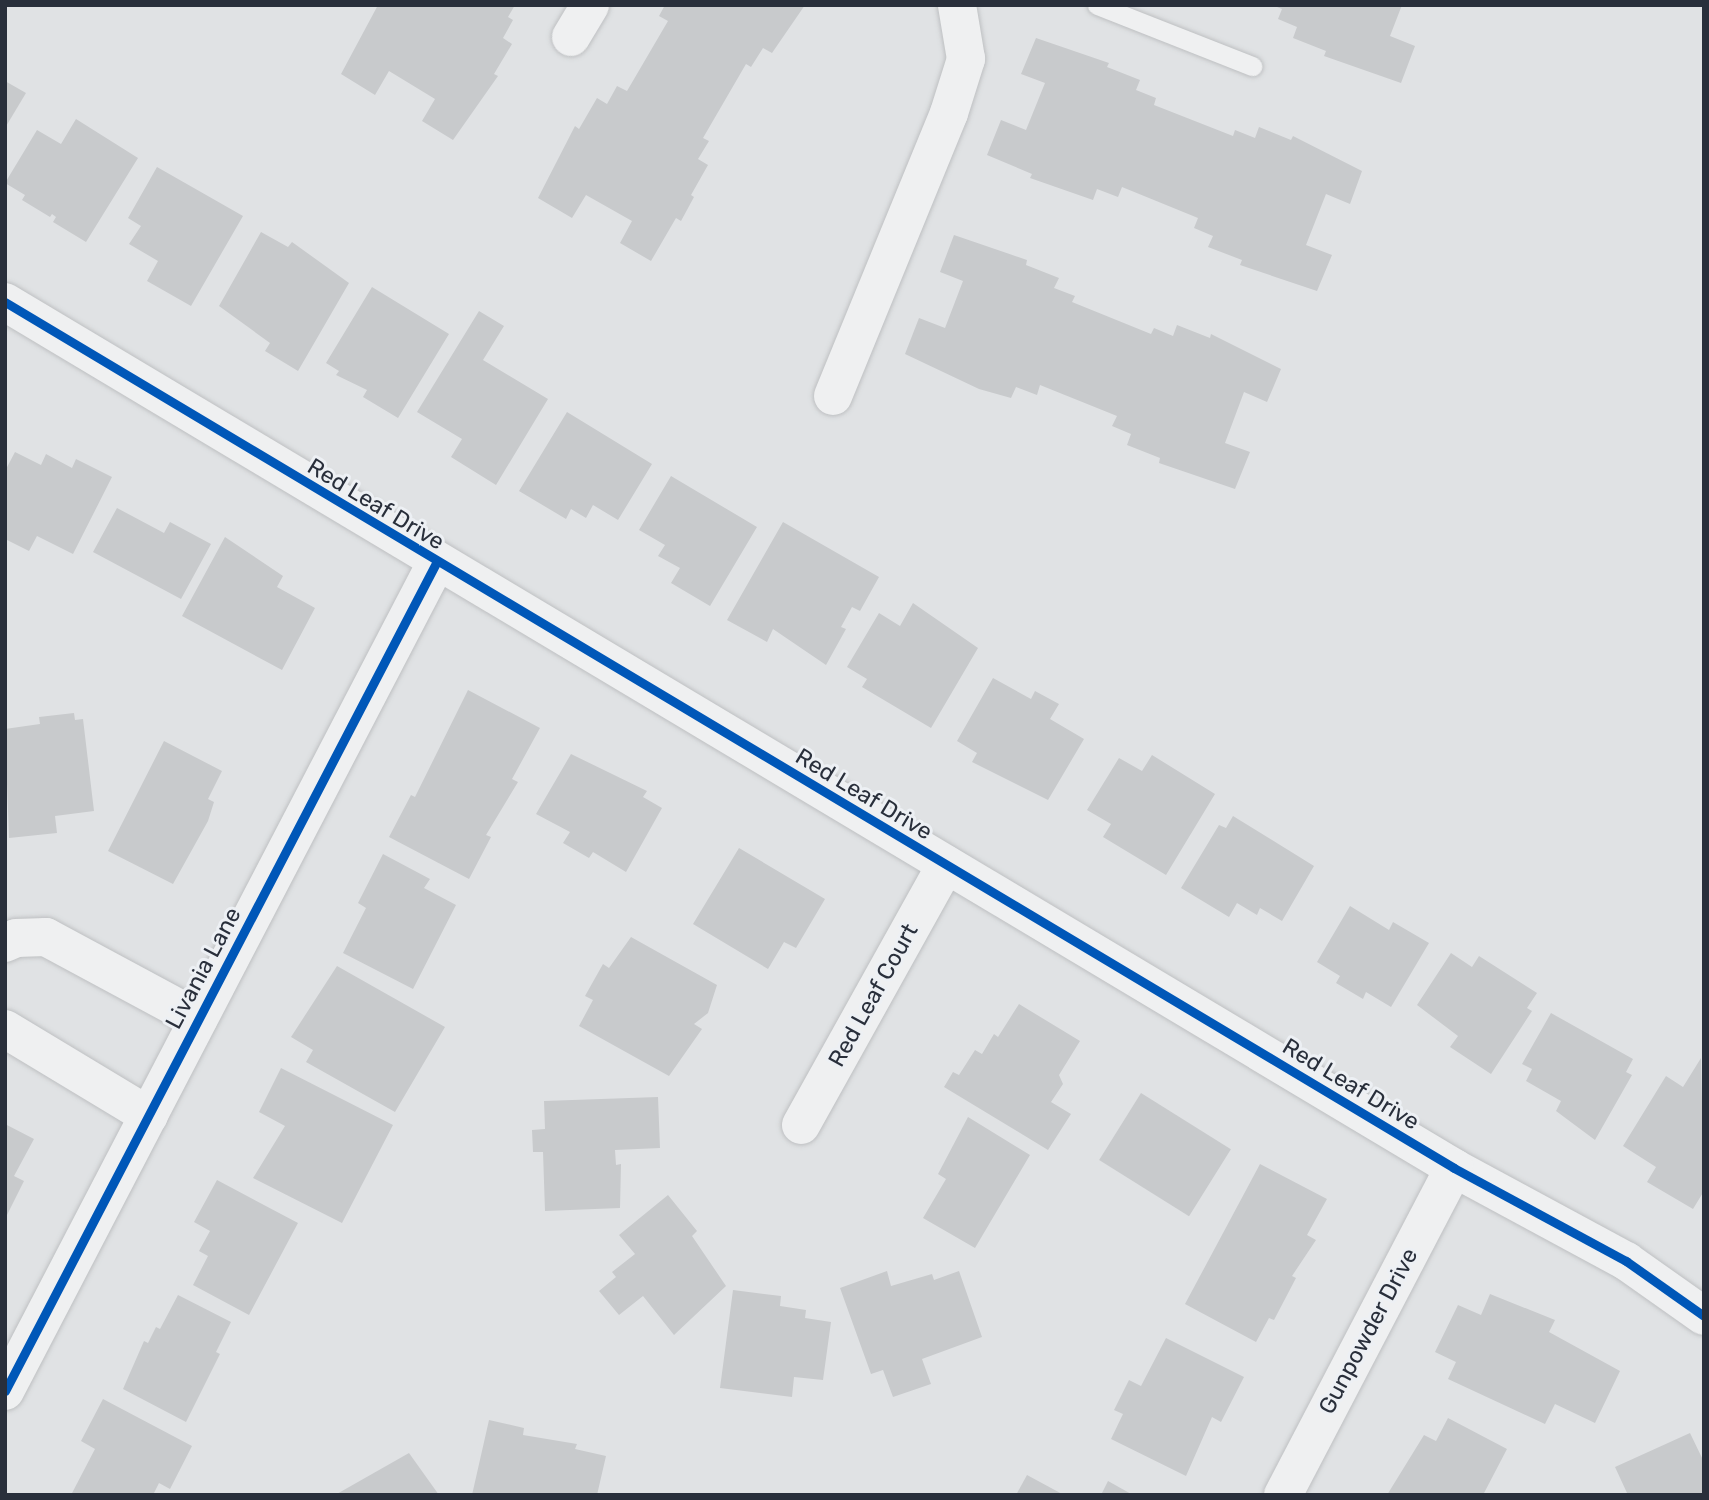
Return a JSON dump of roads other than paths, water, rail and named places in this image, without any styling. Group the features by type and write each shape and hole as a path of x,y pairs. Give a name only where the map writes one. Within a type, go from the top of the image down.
{"street":[{"path":"833,396 949,113 966,59 957,5"},
{"name":"Red Leaf Drive","path":"5,302 436,563 1454,1168 1626,1261 1704,1316"},
{"name":"Livania Lane","path":"5,1391 436,563"},
{"name":"Red Leaf Court","path":"801,1125 946,865"},
{"name":"Livania Lane","path":"5,943 16,938 46,937 198,1019"},
{"path":"5,1029 149,1115"},
{"name":"Gunpowder Drive","path":"1283,1495 1454,1168"}],"lane":[{"path":"1097,5 1252,66"}]}
